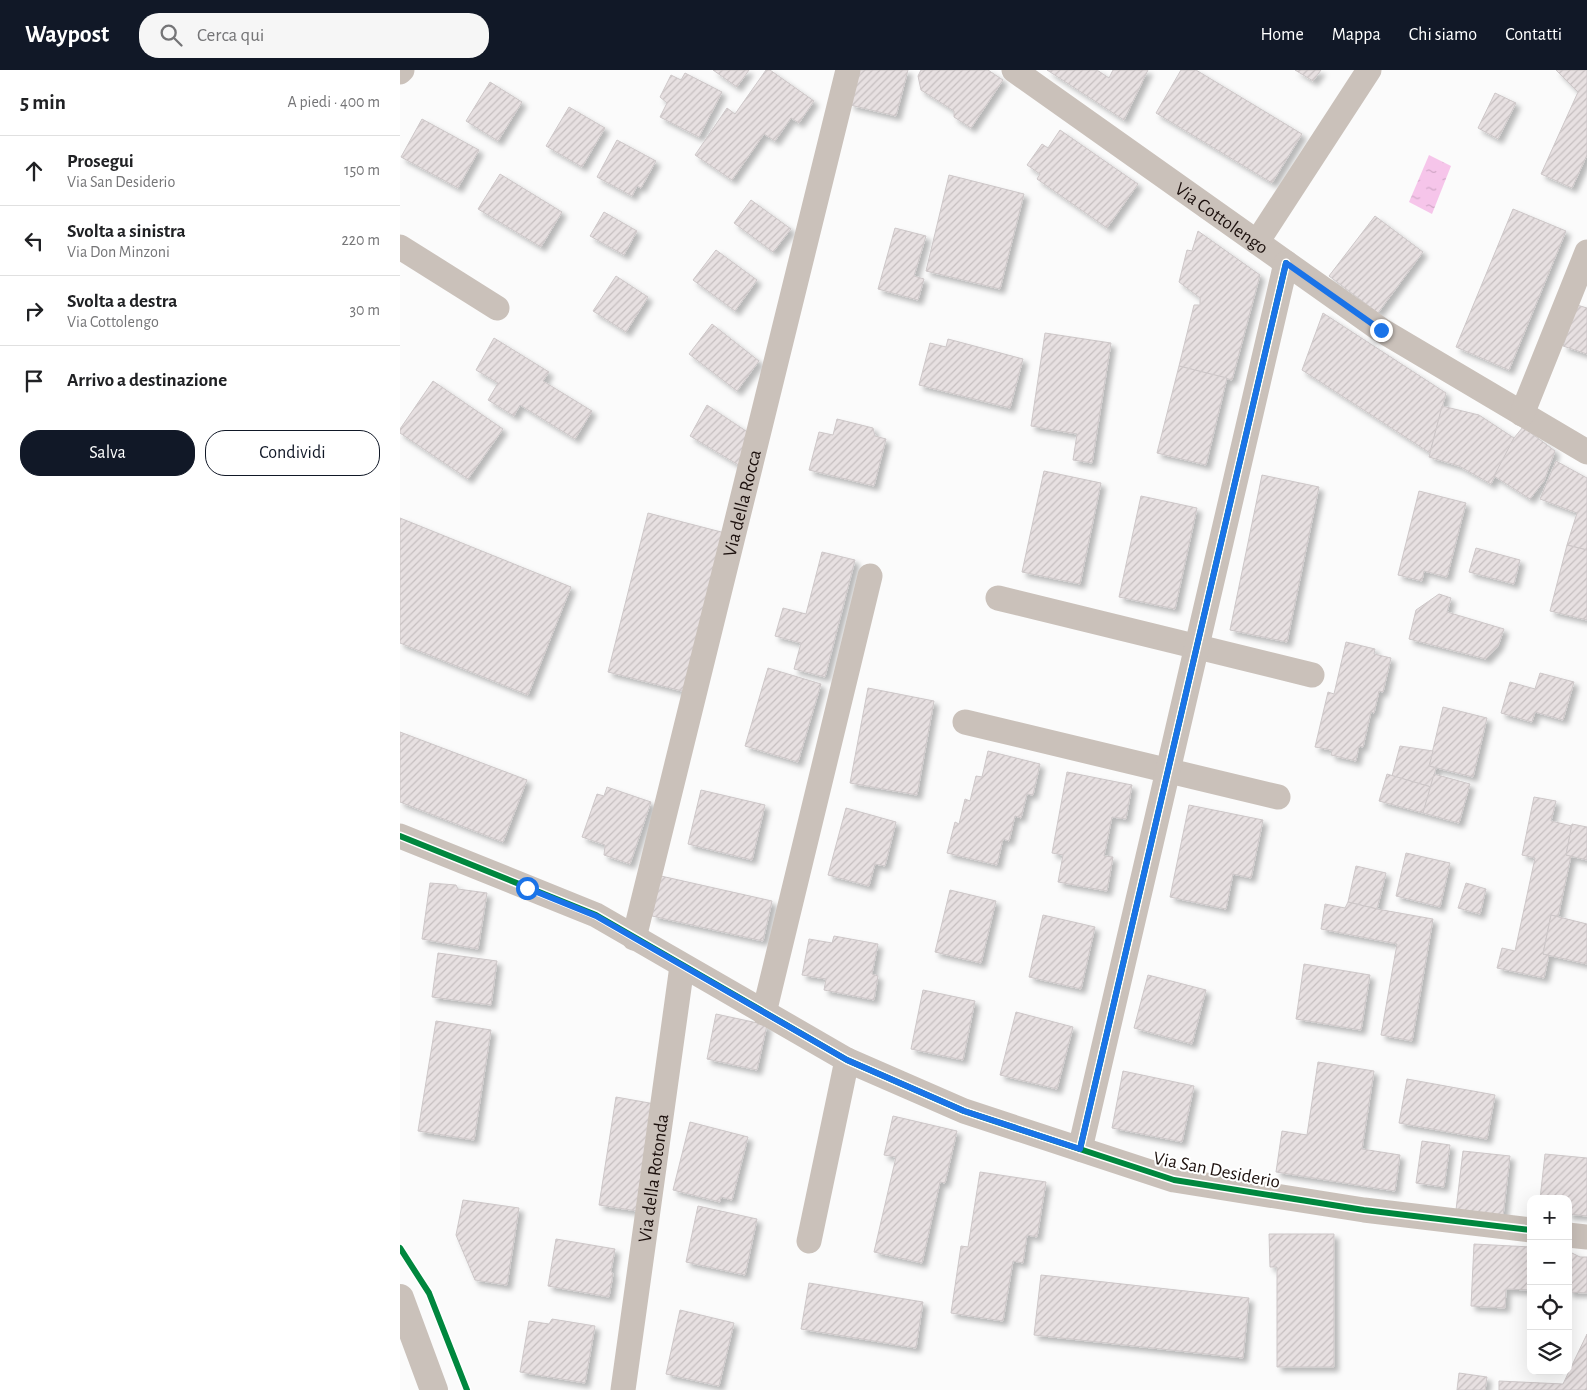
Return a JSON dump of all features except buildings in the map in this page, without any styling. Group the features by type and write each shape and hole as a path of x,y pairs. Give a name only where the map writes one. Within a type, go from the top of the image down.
{"street":[{"name":"Via della Rocca","path":"634,938 848,70"},
{"path":"1257,242 1369,70"},
{"name":"Via Cottolengo","path":"1018,71 1381,330 1587,452"},
{"path":"400,247 497,308"},
{"path":"1522,414 1587,252"},
{"path":"1080,1149 1286,263"},
{"path":"764,1013 870,576"},
{"path":"998,598 1312,675"},
{"path":"965,722 1278,797"},
{"name":"Via San Desiderio","path":"400,836 596,916 847,1060 964,1111 1174,1180 1364,1210 1527,1230"},
{"name":"Via della Rotonda","path":"624,1390 682,966"},
{"path":"809,1241 847,1060"},
{"path":"1572,1235 1587,1237"},
{"path":"400,1298 434,1390"}],"water":[{"path":"1429,155 1451,166 1432,214 1409,202"}],"cycle path":[{"path":"1080,1149 1286,263"},
{"path":"400,836 596,915 847,1060 964,1111 1174,1180 1364,1210 1527,1230"},
{"path":"400,1248 429,1293 467,1390"}],"route":[{"path":"527,888 596,916 847,1060 964,1111 1080,1149 1286,263 1381,330"}]}
